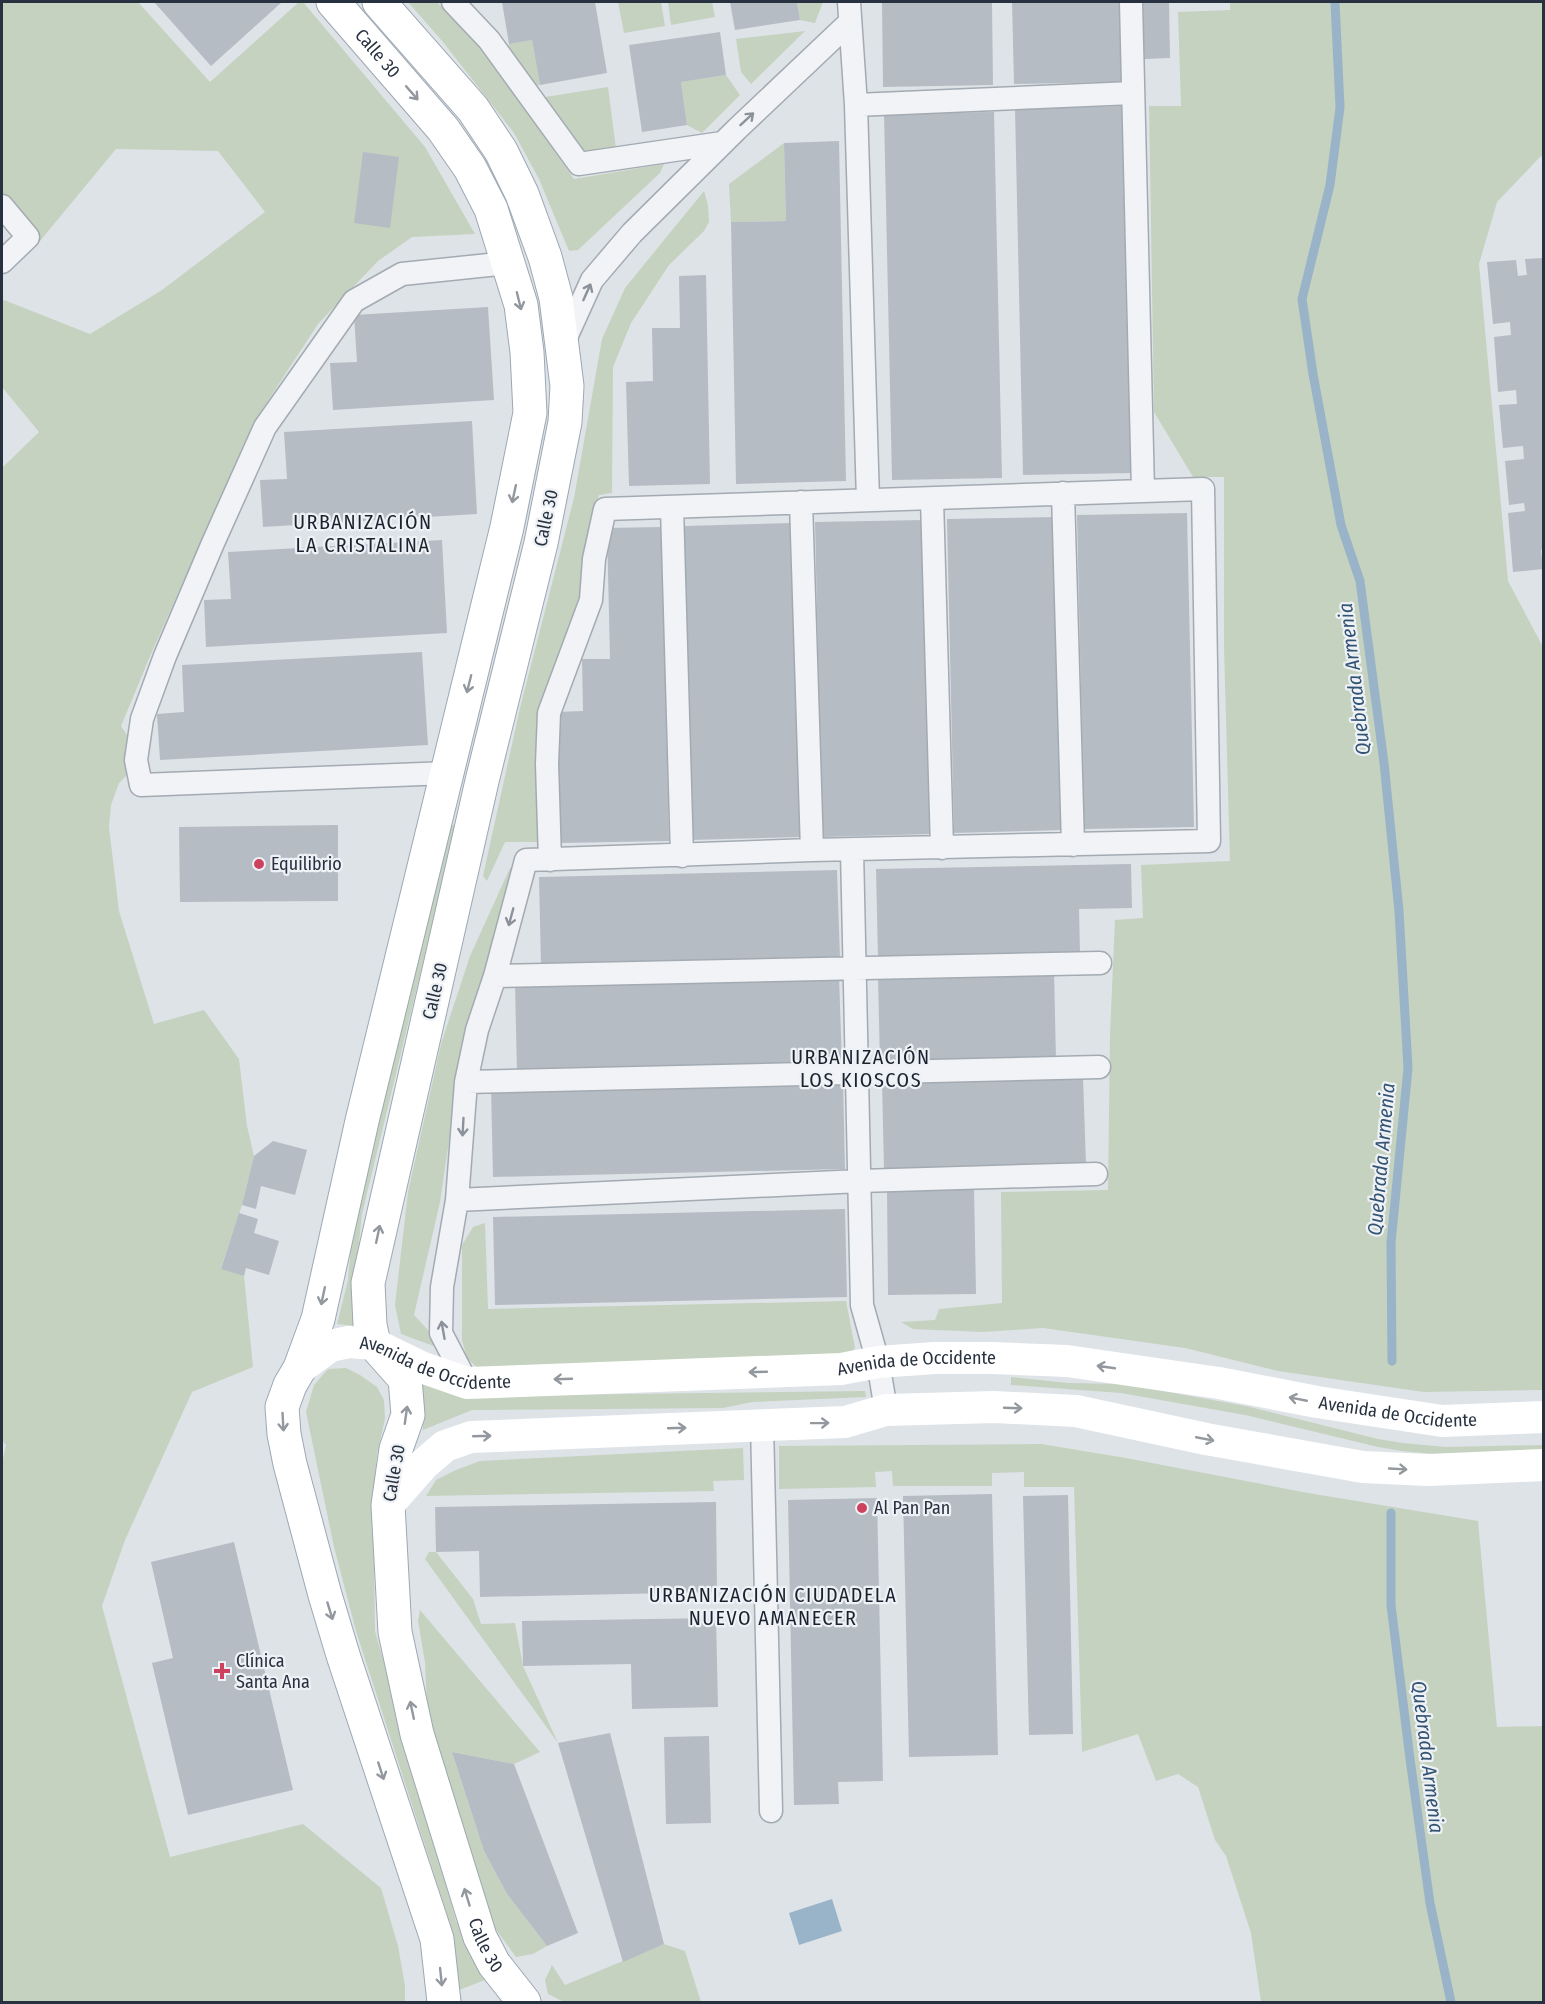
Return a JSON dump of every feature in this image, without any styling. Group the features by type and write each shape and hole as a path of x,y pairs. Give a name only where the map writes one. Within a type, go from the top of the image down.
{"main road":[{"name":"Calle 30","path":"333,2 443,129 470,168 491,209 508,263 521,305 527,352 530,412 507,527 362,1121 318,1319 300,1368 290,1385 282,1407 290,1464 309,1539 340,1645 437,1939 444,2002"},
{"name":"Calle 30","path":"378,2 473,109 501,151 522,194 545,257 556,298 567,386 565,422 541,543 482,781 368,1283 370,1325 374,1344 405,1379 408,1415 396,1449 388,1505 395,1632 417,1734 480,1937 494,1964 524,2002"},
{"name":"Avenida de Occidente","path":"300,1368 330,1346 349,1342 374,1344 421,1367 467,1383 841,1369 878,1362 992,1358 1067,1362 1219,1383 1317,1402 1442,1422 1544,1417"},
{"path":"388,1505 424,1464 445,1446 471,1437 845,1422 886,1410 994,1407 1076,1411 1206,1439 1363,1467 1428,1470 1544,1465"}],"street":[{"path":"453,2 489,40 579,164 722,143"},
{"path":"1131,2 1143,491"},
{"path":"563,345 592,280 632,233 849,12"},
{"path":"849,12 856,105 868,500"},
{"path":"856,105 1133,93"},
{"path":"2,206 28,237 2,262"},
{"path":"448,773 141,786 136,760 142,719 165,656 265,427 354,301 402,274 508,263"},
{"path":"467,1383 441,1333 442,1287 457,1200 466,1082 477,1030 495,976 526,860 550,860 682,856 812,850 1209,841 1203,489 604,509 594,559 591,600 549,713 547,764 550,860"},
{"path":"1063,493 1072,845"},
{"path":"932,499 942,848"},
{"path":"801,502 812,850"},
{"path":"672,507 682,856"},
{"path":"852,850 862,1305 878,1362 886,1410"},
{"path":"495,976 1100,963"},
{"path":"466,1082 1099,1067"},
{"path":"457,1200 861,1181 1096,1174"},
{"path":"762,1424 771,1811"}],"green space":[{"path":"2,2 138,2 210,82 299,2 303,2 425,147 475,234 412,237 378,261 318,324 254,422 121,726 127,735 129,773 119,783 111,805 109,827 119,911 154,1024 204,1010 239,1059 247,1126 254,1156 242,1205 221,1268 244,1276 253,1367 192,1392 125,1540 102,1606 170,1857 303,1824 381,1888 398,1946 405,1986 405,2002 2,2002 2,1463 6,1445 2,1440 2,468 39,432 2,387 2,302 4,300 90,334 162,290 265,212 218,151 116,149 40,241 2,193"},
{"path":"408,2 437,2 484,51 574,179 664,164 660,173 578,250 569,251 539,179 514,133 443,42"},
{"path":"618,2 661,2 665,26 624,33"},
{"path":"668,2 712,2 715,17 671,25"},
{"path":"797,2 823,2 815,23 800,20"},
{"path":"1230,2 1543,2 1543,156 1497,202 1479,264 1508,581 1543,647 1543,1390 1424,1392 1278,1371 1185,1348 1043,1328 982,1332 913,1329 901,1322 935,1320 939,1309 1002,1303 1001,1192 1108,1190 1110,1034 1115,920 1143,918 1141,865 1230,861 1224,647 1224,477 1193,477 1154,412 1149,106 1181,106 1178,12 1230,10"},
{"path":"805,31 751,84 741,72 736,39"},
{"path":"532,40 540,85 532,86 508,51 509,44"},
{"path":"726,75 740,95 702,133 687,125 681,82"},
{"path":"608,87 616,149 581,154 539,98"},
{"path":"784,143 786,221 731,222 729,184"},
{"path":"704,191 709,222 704,231 669,265 631,323 613,367 612,493 599,495 589,528 582,590 558,657 542,835 537,842 505,842 487,881 483,876 520,708 574,498 602,339 625,288"},
{"path":"448,824 456,826 362,1214 355,1281 356,1326 337,1324 348,1280 354,1212"},
{"path":"510,868 516,870 458,1080 440,1202 414,1315 427,1329 439,1348 401,1334 395,1305 408,1192 441,1044 470,956"},
{"path":"485,1223 488,1309 846,1301 855,1348 846,1358 483,1373 467,1358 462,1340 462,1245 473,1227"},
{"path":"346,1368 377,1387 384,1400 385,1419 377,1454 373,1495 375,1631 456,1921 493,1977 459,1990 450,1923 356,1631 334,1547 306,1412 314,1385 328,1369"},
{"path":"1011,1377 1068,1383 1124,1384 1246,1406 1378,1439 1403,1443 1446,1447 1543,1445 1543,1452 1444,1455 1402,1451 1245,1415 1121,1393 1011,1385"},
{"path":"421,1381 470,1396 865,1391 866,1397 752,1402 723,1408 472,1410 423,1430"},
{"path":"1041,1444 1308,1493 1478,1521 1497,1727 1543,1726 1543,2002 1261,2002 1251,1933 1226,1856 1215,1840 1198,1787 1178,1774 1156,1781 1138,1734 1082,1752 1074,1487 1024,1487 1024,1472 992,1473 992,1486 893,1486 892,1471 875,1472 876,1487 779,1489 779,1446"},
{"path":"743,1448 744,1480 713,1481 714,1491 426,1496 436,1480 480,1461"},
{"path":"429,1552 436,1552 473,1599 481,1624 515,1623 523,1666 558,1743 425,1559"},
{"path":"420,1610 540,1752 514,1764 452,1752 484,1851 507,1894 547,1946 533,1954 516,1957 478,1905 427,1706 425,1662 418,1621"},
{"path":"664,1944 685,1951 701,2002 564,2002 548,1994 545,1980 552,1965 565,1985"}],"water":[{"path":"832,1899 842,1931 799,1945 789,1913"}],"building":[{"path":"154,2 282,2 211,66"},
{"path":"502,2 595,2 607,73 540,85 532,40 509,44"},
{"path":"730,2 797,2 800,20 735,30"},
{"path":"882,2 992,2 993,85 883,87"},
{"path":"1012,2 1121,2 1123,82 1014,84"},
{"path":"1143,2 1169,2 1170,58 1144,59"},
{"path":"720,32 726,75 681,82 687,125 642,132 629,45"},
{"path":"1125,106 1133,473 1023,475 1015,109"},
{"path":"994,112 1002,478 892,480 884,114"},
{"path":"839,141 846,481 736,484 731,222 786,221 784,143"},
{"path":"363,152 399,157 390,228 354,223"},
{"path":"1544,258 1544,549 1541,550 1543,569 1513,572 1508,513 1525,511 1524,503 1509,505 1505,461 1524,459 1523,446 1503,448 1499,405 1517,404 1516,390 1498,392 1494,337 1511,335 1510,322 1493,324 1487,262 1516,260 1518,276 1527,275 1525,259"},
{"path":"706,275 710,484 629,486 626,382 653,381 652,328 680,328 679,276"},
{"path":"488,307 494,400 333,410 330,363 357,362 354,315"},
{"path":"472,421 477,514 263,527 260,480 287,479 284,432"},
{"path":"1187,513 1194,827 1084,829 1077,515"},
{"path":"1057,517 1064,830 954,833 947,519"},
{"path":"925,520 931,834 822,837 815,522"},
{"path":"793,523 800,837 690,840 684,526"},
{"path":"662,527 669,841 559,843 556,712 583,711 582,659 610,659 607,528"},
{"path":"442,540 447,633 206,647 204,600 231,599 228,552"},
{"path":"422,652 428,745 160,760 157,714 184,712 182,665"},
{"name":"Equilibrio","path":"338,825 338,901 180,902 179,827"},
{"path":"1131,864 1132,908 1079,909 1080,953 878,958 876,869"},
{"path":"837,870 840,958 541,966 539,877"},
{"path":"1054,971 1056,1060 880,1064 878,976"},
{"path":"839,976 842,1065 517,1073 515,984"},
{"path":"1083,1077 1086,1165 884,1170 882,1082"},
{"path":"843,1080 845,1169 493,1177 491,1088"},
{"path":"273,1141 307,1150 295,1195 261,1186 256,1209 242,1205 254,1156"},
{"path":"974,1188 976,1294 888,1295 887,1189"},
{"path":"845,1209 847,1297 495,1305 493,1217"},
{"path":"239,1213 258,1219 254,1233 279,1241 269,1275 246,1268 244,1276 221,1269"},
{"path":"992,1494 998,1755 909,1757 903,1496"},
{"path":"1068,1495 1073,1734 1029,1735 1023,1496"},
{"path":"877,1498 883,1781 838,1782 839,1804 794,1805 788,1500"},
{"path":"716,1502 717,1592 480,1597 479,1551 436,1552 435,1507"},
{"path":"234,1542 293,1790 188,1815 152,1663 173,1658 151,1562"},
{"path":"716,1618 718,1707 632,1709 631,1664 523,1666 522,1621"},
{"path":"610,1733 664,1944 623,1962 558,1743"},
{"path":"709,1736 711,1823 666,1824 664,1737"},
{"path":"452,1752 514,1764 578,1933 547,1946 507,1894 484,1851"}],"waterway":[{"name":"Quebrada Armenia","path":"1335,2 1340,107 1330,185 1302,299 1313,374 1341,525 1360,581 1384,763 1399,911 1408,1068 1391,1243 1392,1361"},
{"name":"Quebrada Armenia","path":"1391,1513 1391,1605 1430,1903 1451,2002"}],"place":[{"name":"Equilibrio","path":"259,864"},
{"name":"Al Pan Pan","path":"862,1508"},
{"name":"Clínica Santa Ana","path":"222,1671"}],"district":[{"name":"URBANIZACIÓN LA CRISTALINA","path":"363,534"},
{"name":"URBANIZACIÓN LOS KIOSCOS","path":"861,1068"},
{"name":"URBANIZACIÓN CIUDADELA NUEVO AMANECER","path":"773,1606"}]}
